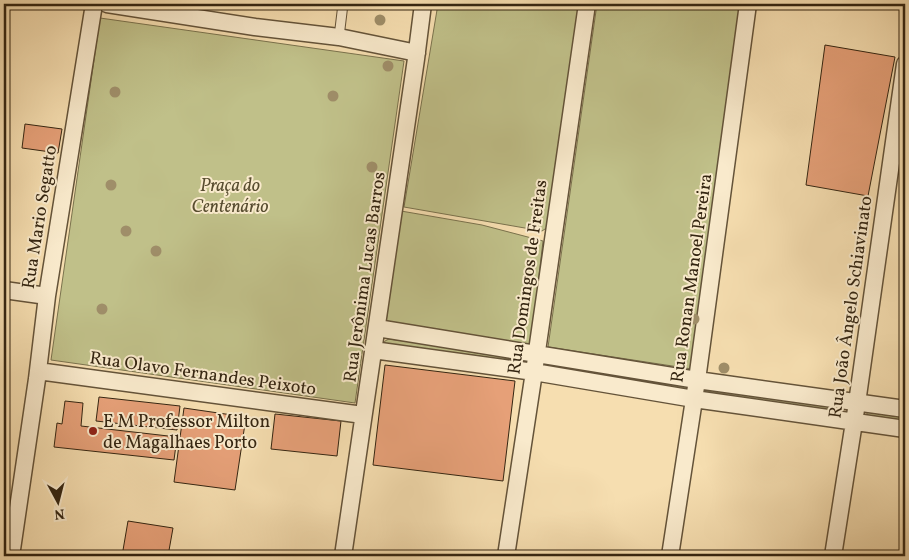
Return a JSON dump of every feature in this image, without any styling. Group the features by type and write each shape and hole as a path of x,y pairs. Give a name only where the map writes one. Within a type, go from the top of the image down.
{"street":[{"name":"Rua Mario Segatto","path":"11,556 38,371 46,296 94,4"},
{"path":"107,4 256,27 339,37 417,53"},
{"name":"Rua Jerônima Lucas Barros","path":"343,556 423,4"},
{"name":"Rua Domingos de Freitas","path":"506,556 587,4"},
{"name":"Rua Ronan Manoel Pereira","path":"670,556 697,380 748,4"},
{"name":"Rua João Ângelo Schiavinato","path":"833,556 857,403 905,64"},
{"path":"4,290 46,296"},
{"path":"376,328 697,380 905,409"},
{"path":"373,350 534,372 694,399 905,429"},
{"name":"Rua Olavo Fernandes Peixoto","path":"38,371 363,415"}],"lane":[{"path":"339,37 343,4"}],"green space":[{"path":"438,4 581,4 548,227 542,231 404,207"},
{"path":"597,4 740,4 692,369 548,347"},
{"name":"Praça do Centenário","path":"100,18 404,61 355,403 51,360"},
{"path":"401,211 482,225 543,241 531,346 386,322"},
{"path":"389,339 519,357 524,363 383,344"},
{"path":"553,364 686,384 687,388 685,392 547,369 549,365"},
{"path":"705,389 842,407 843,412 841,415 703,392"},
{"path":"868,411 905,414 905,427 866,416"}],"building":[{"path":"825,45 895,57 868,196 806,185"},
{"path":"25,124 62,129 58,153 22,148"},
{"path":"905,160 905,183 900,183"},
{"path":"385,365 515,381 503,481 373,465"},
{"name":"E M Professor Milton de Magalhaes Porto","path":"99,397 180,406 177,430 96,421"},
{"name":"E M Professor Milton de Magalhaes Porto","path":"65,401 83,403 81,426 177,437 174,460 54,447 57,423 62,424"},
{"path":"184,408 246,417 235,490 174,482"},
{"path":"275,414 341,421 337,456 271,449"},
{"path":"128,521 173,528 168,556 122,556"}],"place":[{"name":"E M Professor Milton de Magalhaes Porto","path":"93,431"}]}
